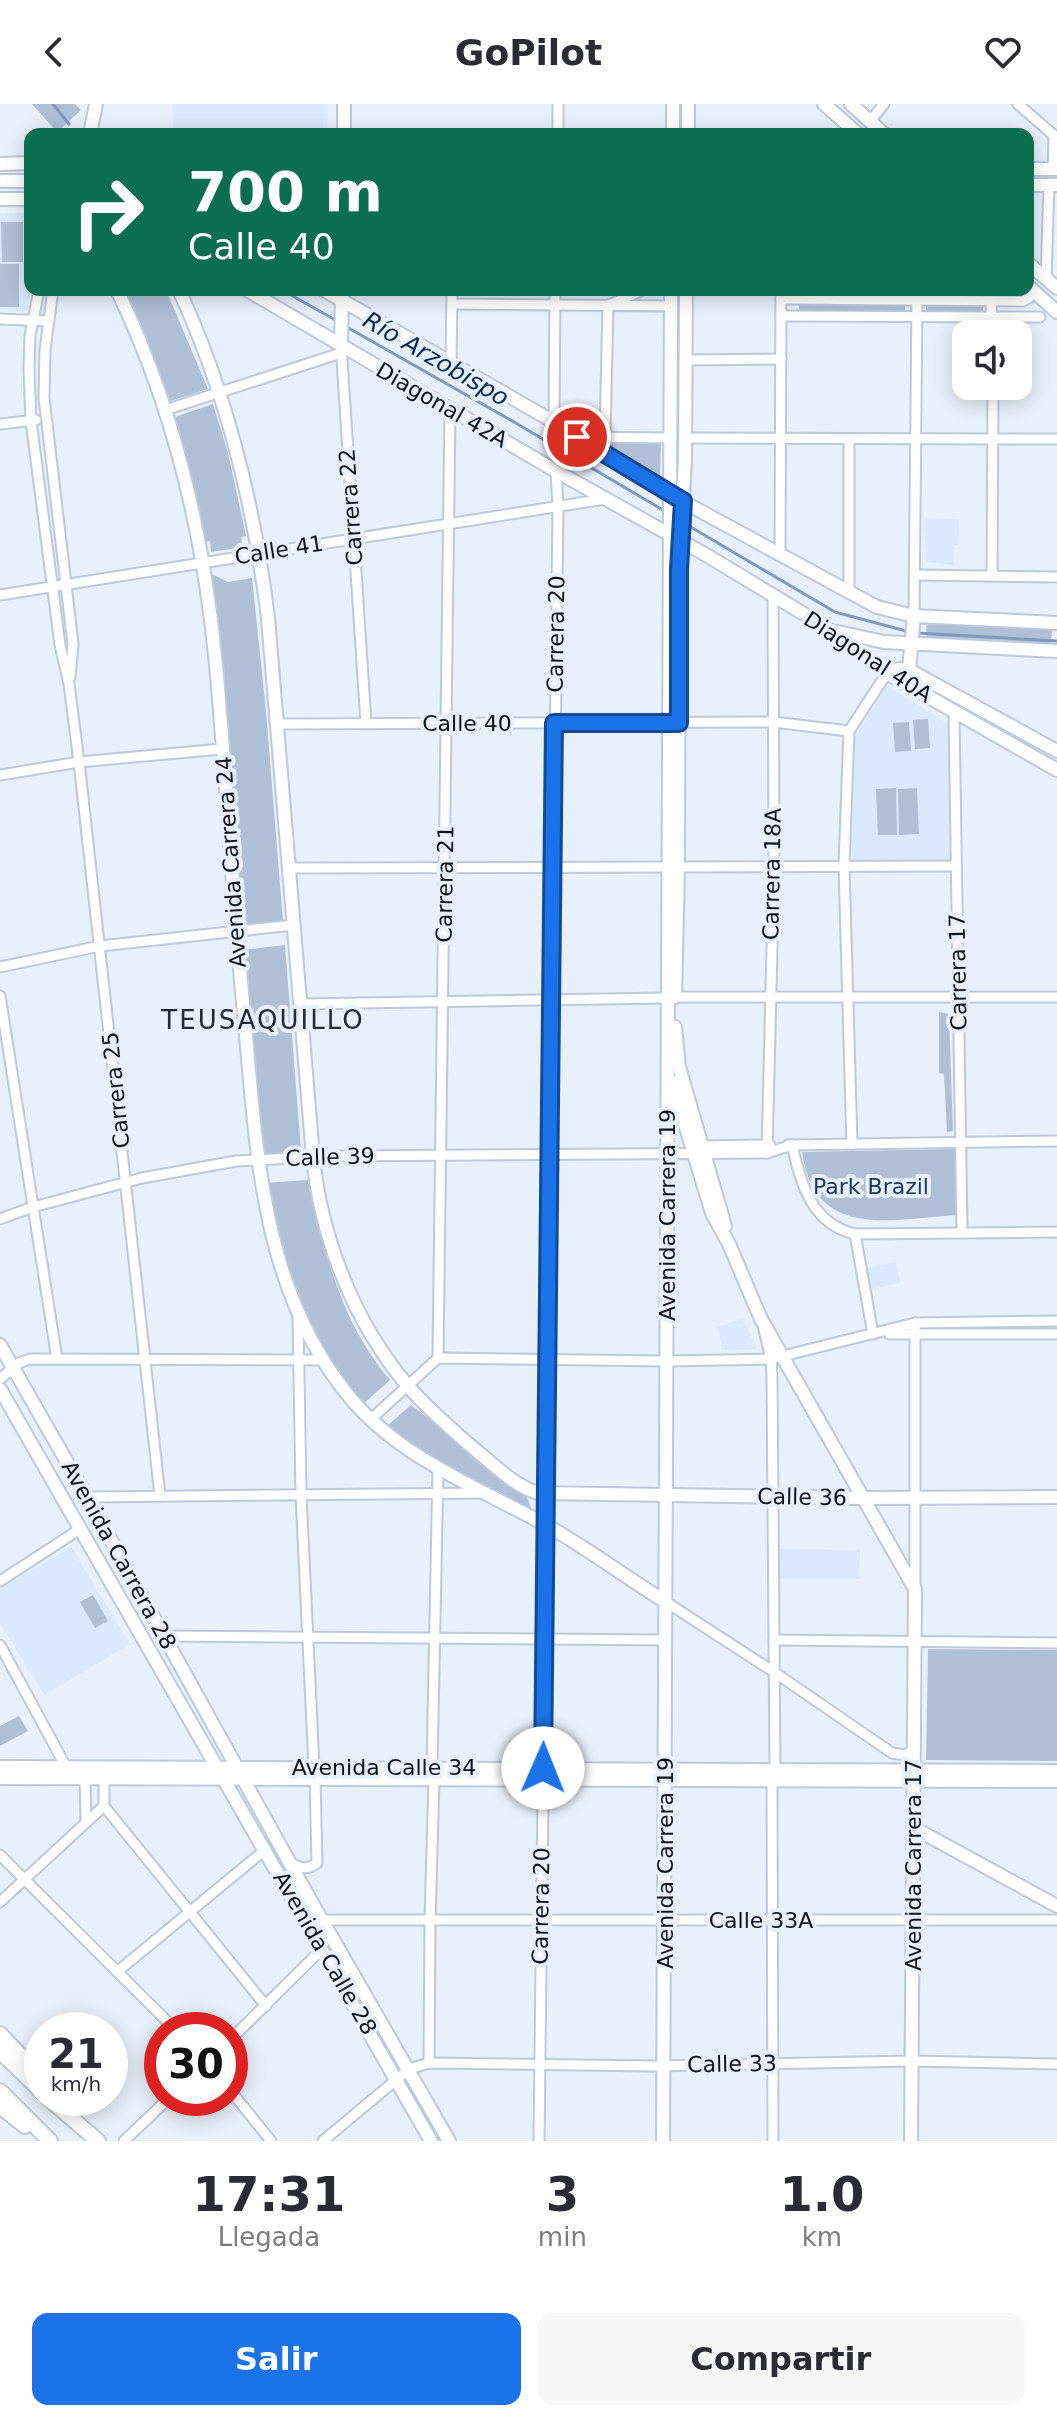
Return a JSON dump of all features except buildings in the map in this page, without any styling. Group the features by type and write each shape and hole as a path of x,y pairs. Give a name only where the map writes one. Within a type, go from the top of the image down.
{"main road":[{"path":"92,128 99,104"},
{"path":"99,104 99,128"},
{"path":"344,104 344,128"},
{"path":"673,104 673,128"},
{"path":"688,104 688,128"},
{"path":"824,104 851,128"},
{"path":"851,104 878,128"},
{"path":"0,164 24,163"},
{"path":"1034,169 1055,169"},
{"path":"2,178 24,180"},
{"path":"0,199 24,199"},
{"path":"1034,268 1057,288"},
{"path":"1034,292 1057,312"},
{"name":"Avenida Carrera 24","path":"120,296 150,365 165,410 183,470 202,562 215,656 236,931 262,1193 277,1254 298,1313 324,1360 351,1398 394,1439 438,1469 546,1525 666,1602"},
{"path":"181,296 238,450 259,553 268,618 313,1157 320,1201 343,1275 363,1320 408,1385 486,1459 530,1490 547,1494"},
{"name":"Diagonal 42A","path":"257,296 341,349 605,499 675,534"},
{"name":"Carrera 22","path":"341,349 342,296"},
{"name":"Diagonal 42A","path":"344,296 554,422 676,500"},
{"name":"Avenida Carrera 19","path":"663,2141 667,1152 673,1065 676,500 671,438 671,296"},
{"name":"Avenida Carrera 19","path":"676,500 685,438 686,296"},
{"name":"Diagonal 40A","path":"676,500 849,593 877,607 914,619 1057,623"},
{"name":"Diagonal 40A","path":"675,534 827,628 887,673 1057,770"},
{"path":"887,673 909,670 914,619"},
{"path":"827,628 869,640 1057,651"},
{"name":"Diagonal 40A","path":"909,670 1057,751"},
{"path":"673,1065 729,1244 777,1358 915,1589"},
{"name":"Avenida Carrera 28","path":"0,1345 165,1636 238,1772"},
{"name":"Avenida Carrera 28","path":"0,1389 217,1766"},
{"name":"Calle 36","path":"547,1494 1057,1497"},
{"name":"Avenida Carrera 17","path":"911,2141 915,1589"},
{"name":"Avenida Calle 34","path":"0,1767 217,1766 238,1772 773,1775 1057,1771"},
{"name":"Avenida Calle 28","path":"217,1766 431,2141"},
{"name":"Avenida Calle 34","path":"773,1775 894,1771 914,1775 1057,1781"},
{"name":"Avenida Calle 34","path":"0,1778 224,1778 238,1772"},
{"name":"Avenida Calle 28","path":"238,1772 449,2141"},
{"path":"914,1828 1057,1906"},
{"path":"0,2034 24,2059"},
{"path":"0,2051 24,2074"},
{"path":"0,2091 47,2141"},
{"path":"0,2106 47,2141"},
{"path":"70,2116 100,2141"},
{"path":"78,2116 100,2141"}],"street":[{"path":"558,104 558,128"},
{"path":"870,121 884,104"},
{"path":"1018,104 1056,137 1055,169"},
{"path":"1046,279 1053,185"},
{"name":"Carrera 25","path":"38,296 29,369 31,421 60,645 69,684 79,762 160,1496"},
{"name":"Carrera 25","path":"52,296 44,369 46,420 73,644 69,684"},
{"path":"451,362 452,296"},
{"path":"554,422 555,296"},
{"path":"608,305 629,296"},
{"path":"780,556 781,296"},
{"path":"808,296 1023,301 1029,296"},
{"path":"914,619 917,300"},
{"path":"991,301 992,317"},
{"path":"452,304 671,306"},
{"path":"605,437 608,305"},
{"path":"781,316 1040,317"},
{"path":"0,319 48,321"},
{"path":"165,410 341,349"},
{"name":"Carrera 22","path":"341,349 366,723"},
{"path":"686,360 781,359"},
{"path":"992,576 993,400"},
{"name":"Carrera 21","path":"438,1358 450,410"},
{"path":"0,424 46,420"},
{"path":"577,437 671,438"},
{"path":"685,438 1057,439"},
{"path":"849,440 849,593"},
{"name":"Carrera 20","path":"539,2141 556,471"},
{"name":"Calle 41","path":"0,595 605,499"},
{"path":"915,575 1057,577"},
{"name":"Carrera 18A","path":"767,1149 774,866 773,596"},
{"path":"852,1144 844,866 849,731 887,673"},
{"name":"Carrera 17","path":"954,712 962,1232"},
{"name":"Calle 40","path":"277,724 773,722 849,731"},
{"path":"0,775 79,762 222,749"},
{"path":"289,868 955,866"},
{"path":"0,967 100,946 294,925"},
{"path":"0,996 57,1359"},
{"path":"301,1004 671,998 1057,997"},
{"name":"Calle 39","path":"0,1219 125,1182 225,1163 258,1160 1057,1141"},
{"path":"792,1145 804,1192 828,1222 838,1229 855,1234 1057,1232"},
{"path":"855,1234 873,1334"},
{"path":"288,1861 303,1869 317,1863 301,1495 298,1313"},
{"path":"371,1419 438,1358 667,1361 777,1358 873,1334 990,1321 1057,1321"},
{"path":"990,1321 991,1333"},
{"path":"915,1329 1057,1334"},
{"path":"915,1329 915,1589"},
{"path":"773,2141 773,1496 777,1358"},
{"path":"0,1379 24,1361 57,1359 324,1360"},
{"path":"429,2063 438,1469"},
{"path":"87,1497 485,1493"},
{"path":"0,1581 80,1529"},
{"path":"666,1602 892,1753 905,1755 914,1750"},
{"path":"165,1636 666,1640"},
{"path":"774,1640 1057,1643"},
{"path":"0,1645 65,1765"},
{"path":"892,1753 897,1763 894,1771"},
{"path":"85,1778 86,1821"},
{"path":"104,1779 104,1806 266,2006"},
{"path":"0,1902 104,1806"},
{"path":"118,1971 266,1849"},
{"path":"0,1855 158,2012"},
{"name":"Calle 33A","path":"321,1920 1057,1920"},
{"path":"248,2023 322,1949"},
{"name":"Calle 33","path":"409,2069 429,2063 663,2065 912,2061 1057,2064"},
{"path":"323,2141 409,2069"},
{"path":"248,2112 271,2141"},
{"path":"124,2141 150,2116"}],"shaded area":[{"path":"173,104 328,104 327,128 173,128"},
{"path":"0,213 24,213 24,296 30,296 27,311 0,311"},
{"path":"924,518 959,519 960,544 954,546 954,565 926,562"},
{"path":"886,685 948,724 950,862 852,860 855,737"},
{"path":"896,1262 900,1283 871,1289 867,1268"},
{"path":"742,1319 755,1349 722,1350 718,1327"},
{"path":"71,1547 130,1644 44,1695 0,1623 0,1589"},
{"path":"778,1549 860,1550 859,1579 778,1579"}],"green space":[{"path":"32,104 75,104 81,110 61,128 53,128"},
{"path":"1,222 23,222 23,262 2,262"},
{"path":"0,264 19,264 19,307 0,307"},
{"path":"124,296 169,296 208,389 167,402"},
{"path":"926,302 983,302 983,313 926,313"},
{"path":"799,303 905,303 905,312 799,312"},
{"path":"213,404 228,453 246,536 241,537 242,543 237,544 237,548 211,552 210,541 204,542 172,418"},
{"path":"594,443 661,443 660,477"},
{"path":"210,573 228,582 252,578 283,922 242,927"},
{"path":"927,621 1052,628 1051,646 926,639"},
{"path":"928,719 930,748 915,749 913,720"},
{"path":"909,722 911,751 895,752 893,723"},
{"path":"896,788 897,835 878,835 876,789"},
{"path":"917,788 919,834 899,835 898,789"},
{"path":"285,945 301,1151 261,1154 243,950"},
{"path":"939,1012 949,1014 953,1131 947,1132 944,1074 939,1073"},
{"name":"Park Brazil","path":"955,1149 957,1215 882,1220 839,1212 822,1200 810,1180 802,1152"},
{"path":"308,1180 328,1260 347,1310 358,1334 390,1380 362,1405 327,1357 293,1294 265,1183"},
{"path":"411,1405 526,1494 532,1511 437,1464 387,1426"},
{"path":"93,1595 108,1621 95,1628 80,1602"},
{"path":"928,1649 1057,1650 1057,1761 926,1760"},
{"path":"19,1716 28,1731 0,1746 0,1726"}],"waterway":[{"path":"53,104 69,124"},
{"name":"Río Arzobispo","path":"293,296 339,322"},
{"name":"Río Arzobispo","path":"345,326 668,513"},
{"name":"Río Arzobispo","path":"684,523 835,612 910,632"},
{"name":"Río Arzobispo","path":"917,633 1057,641"}],"district":[{"name":"TEUSAQUILLO","path":"263,1020"}],"route":[{"path":"543,1768 554,723 679,723 679,569 683,501 577,437"}]}
